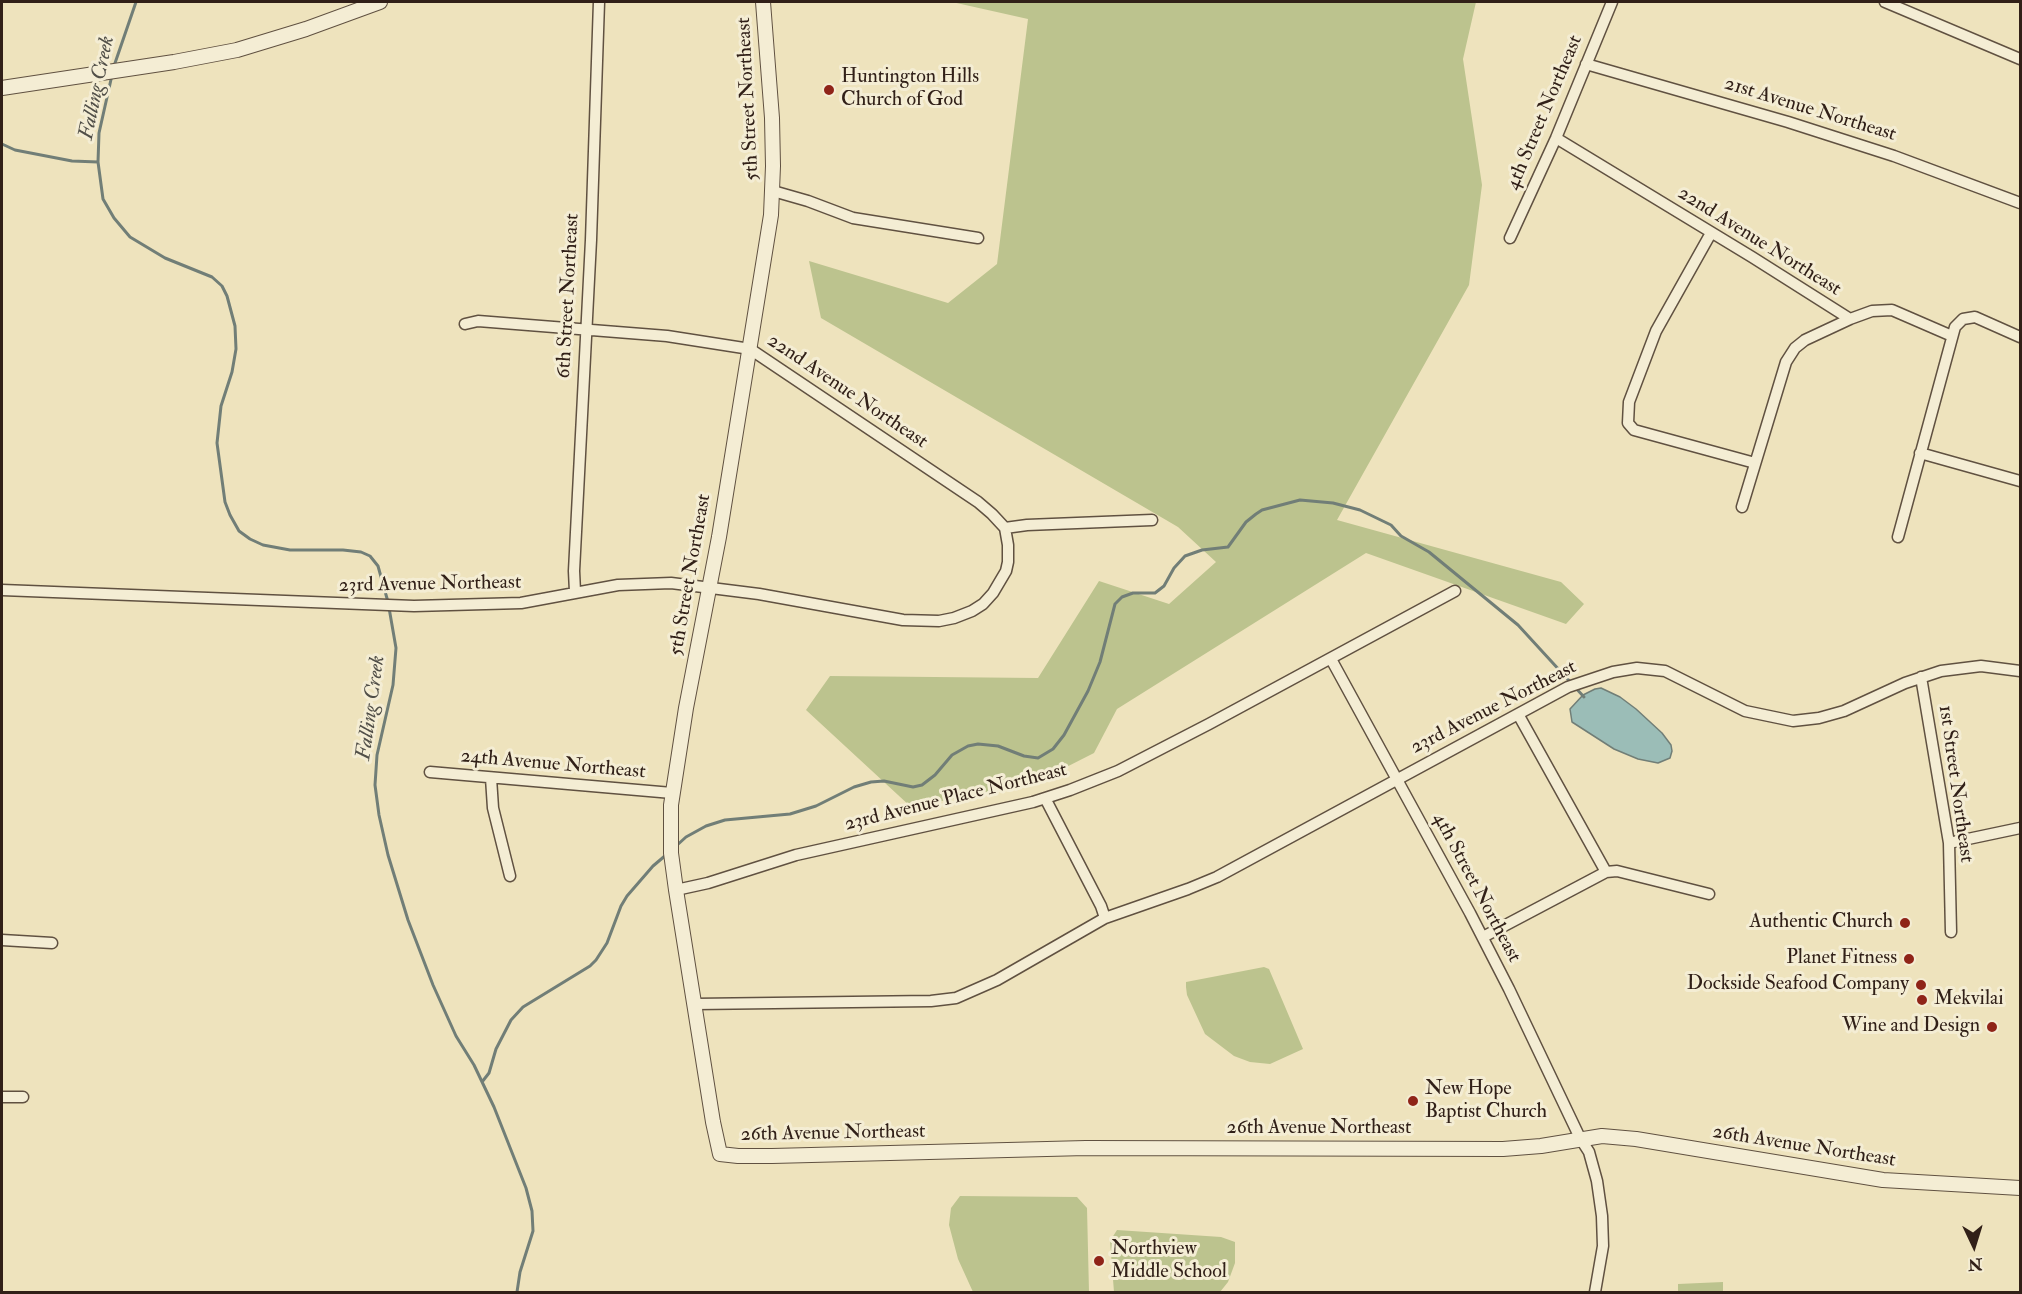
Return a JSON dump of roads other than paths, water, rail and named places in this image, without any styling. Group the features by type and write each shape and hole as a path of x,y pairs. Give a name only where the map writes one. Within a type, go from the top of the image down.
{"street":[{"path":"2,88 233,51 306,30 380,2"},
{"name":"6th Street Northeast","path":"575,592 574,571 586,330 598,2"},
{"name":"5th Street Northeast","path":"720,1154 676,890 670,828 672,793 750,349 773,191 772,118 763,2"},
{"name":"4th Street Northeast","path":"1510,238 1556,138 1612,2"},
{"path":"1885,2 2020,59"},
{"name":"21st Avenue Northeast","path":"1586,64 1788,122 1894,156 2020,202"},
{"name":"22nd Avenue Northeast","path":"1556,138 1850,319 1872,311 1892,310 1952,336"},
{"path":"773,191 853,218 978,237"},
{"path":"1712,233 1656,331 1629,402 1628,423 1634,430 1755,463"},
{"path":"1898,537 1952,336 1958,323 1971,317 2020,337"},
{"path":"1743,507 1783,370 1790,355 1805,340 1850,319"},
{"name":"22nd Avenue Northeast","path":"465,324 478,321 683,337 750,349 978,502 1005,528"},
{"path":"1920,453 2020,481"},
{"path":"1005,528 1027,525 1152,520"},
{"name":"23rd Avenue Northeast","path":"2,590 414,606 520,603 575,592 648,583 671,583 759,594 903,620 939,621 962,616 982,604 1006,571 1008,545 1005,528"},
{"name":"23rd Avenue Place Northeast","path":"676,890 708,883 796,855 1045,798 1093,781 1132,764 1455,591"},
{"name":"4th Street Northeast","path":"1331,658 1483,938 1580,1138 1589,1152 1597,1181 1602,1216 1602,1246 1595,1293"},
{"name":"23rd Avenue Northeast","path":"694,1004 931,1001 956,998 997,980 1105,918 1217,877 1568,687 1613,672 1637,668 1673,674 1745,711 1793,721 1819,718 1844,711 1941,670 1992,667 2020,671"},
{"name":"1st Street Northeast","path":"1921,677 1948,843 1951,932"},
{"path":"1518,714 1606,872"},
{"name":"24th Avenue Northeast","path":"430,772 672,793"},
{"path":"491,778 493,808 510,876"},
{"path":"1045,798 1105,918"},
{"path":"1948,843 2020,828"},
{"path":"1483,938 1606,872 1617,871 1709,894"},
{"path":"2,940 52,943"},
{"path":"2,1096 23,1097"},
{"name":"26th Avenue Northeast","path":"720,1154 763,1156 1108,1148 1503,1149 1541,1146 1602,1136 1636,1139 1883,1180 2020,1188"}],"water":[{"path":"1601,688 1620,697 1662,733 1671,745 1670,758 1658,763 1638,759 1614,749 1572,722 1570,709 1583,695"}],"waterway":[{"name":"Falling Creek","path":"114,66 136,2"},
{"name":"Falling Creek","path":"112,75 99,133 98,162 103,199 114,218 130,237 165,258 212,277 222,286 227,296 235,326 236,349 232,372 221,406 217,443 225,502 230,515 239,531 263,545 290,550 361,552 370,556 378,566 388,602 396,648 393,685 377,755 375,785 379,815 388,855 408,920 433,985 456,1036 474,1065 494,1107 526,1188 532,1211 533,1231 520,1272 517,1292"},
{"path":"2,144 15,150 72,161 98,162"},
{"path":"675,847 686,837 706,826 725,820 790,814 816,806 854,787 871,782 884,781 913,787 922,785 935,775 952,755 968,746 978,744 998,746 1024,756 1038,758 1053,749 1064,735 1088,691 1100,662 1115,604 1122,597 1133,593 1155,593 1164,586 1174,568 1185,556 1202,550 1228,547 1246,522 1262,510 1300,500 1333,503 1360,510 1391,525 1401,536 1429,552 1518,625 1584,697"},
{"path":"482,1082 489,1073 496,1049 511,1020 523,1007 596,960 607,943 627,896 653,866 666,855"}],"place":[{"name":"Huntington Hills Church of God","path":"829,90"},
{"name":"Authentic Church","path":"1905,923"},
{"name":"Planet Fitness","path":"1909,959"},
{"name":"Dockside Seafood Company","path":"1921,985"},
{"name":"Mekvilai","path":"1922,1000"},
{"name":"Wine and Design","path":"1992,1027"},
{"name":"New Hope Baptist Church","path":"1413,1101"},
{"name":"Northview Middle School","path":"1099,1261"}]}
